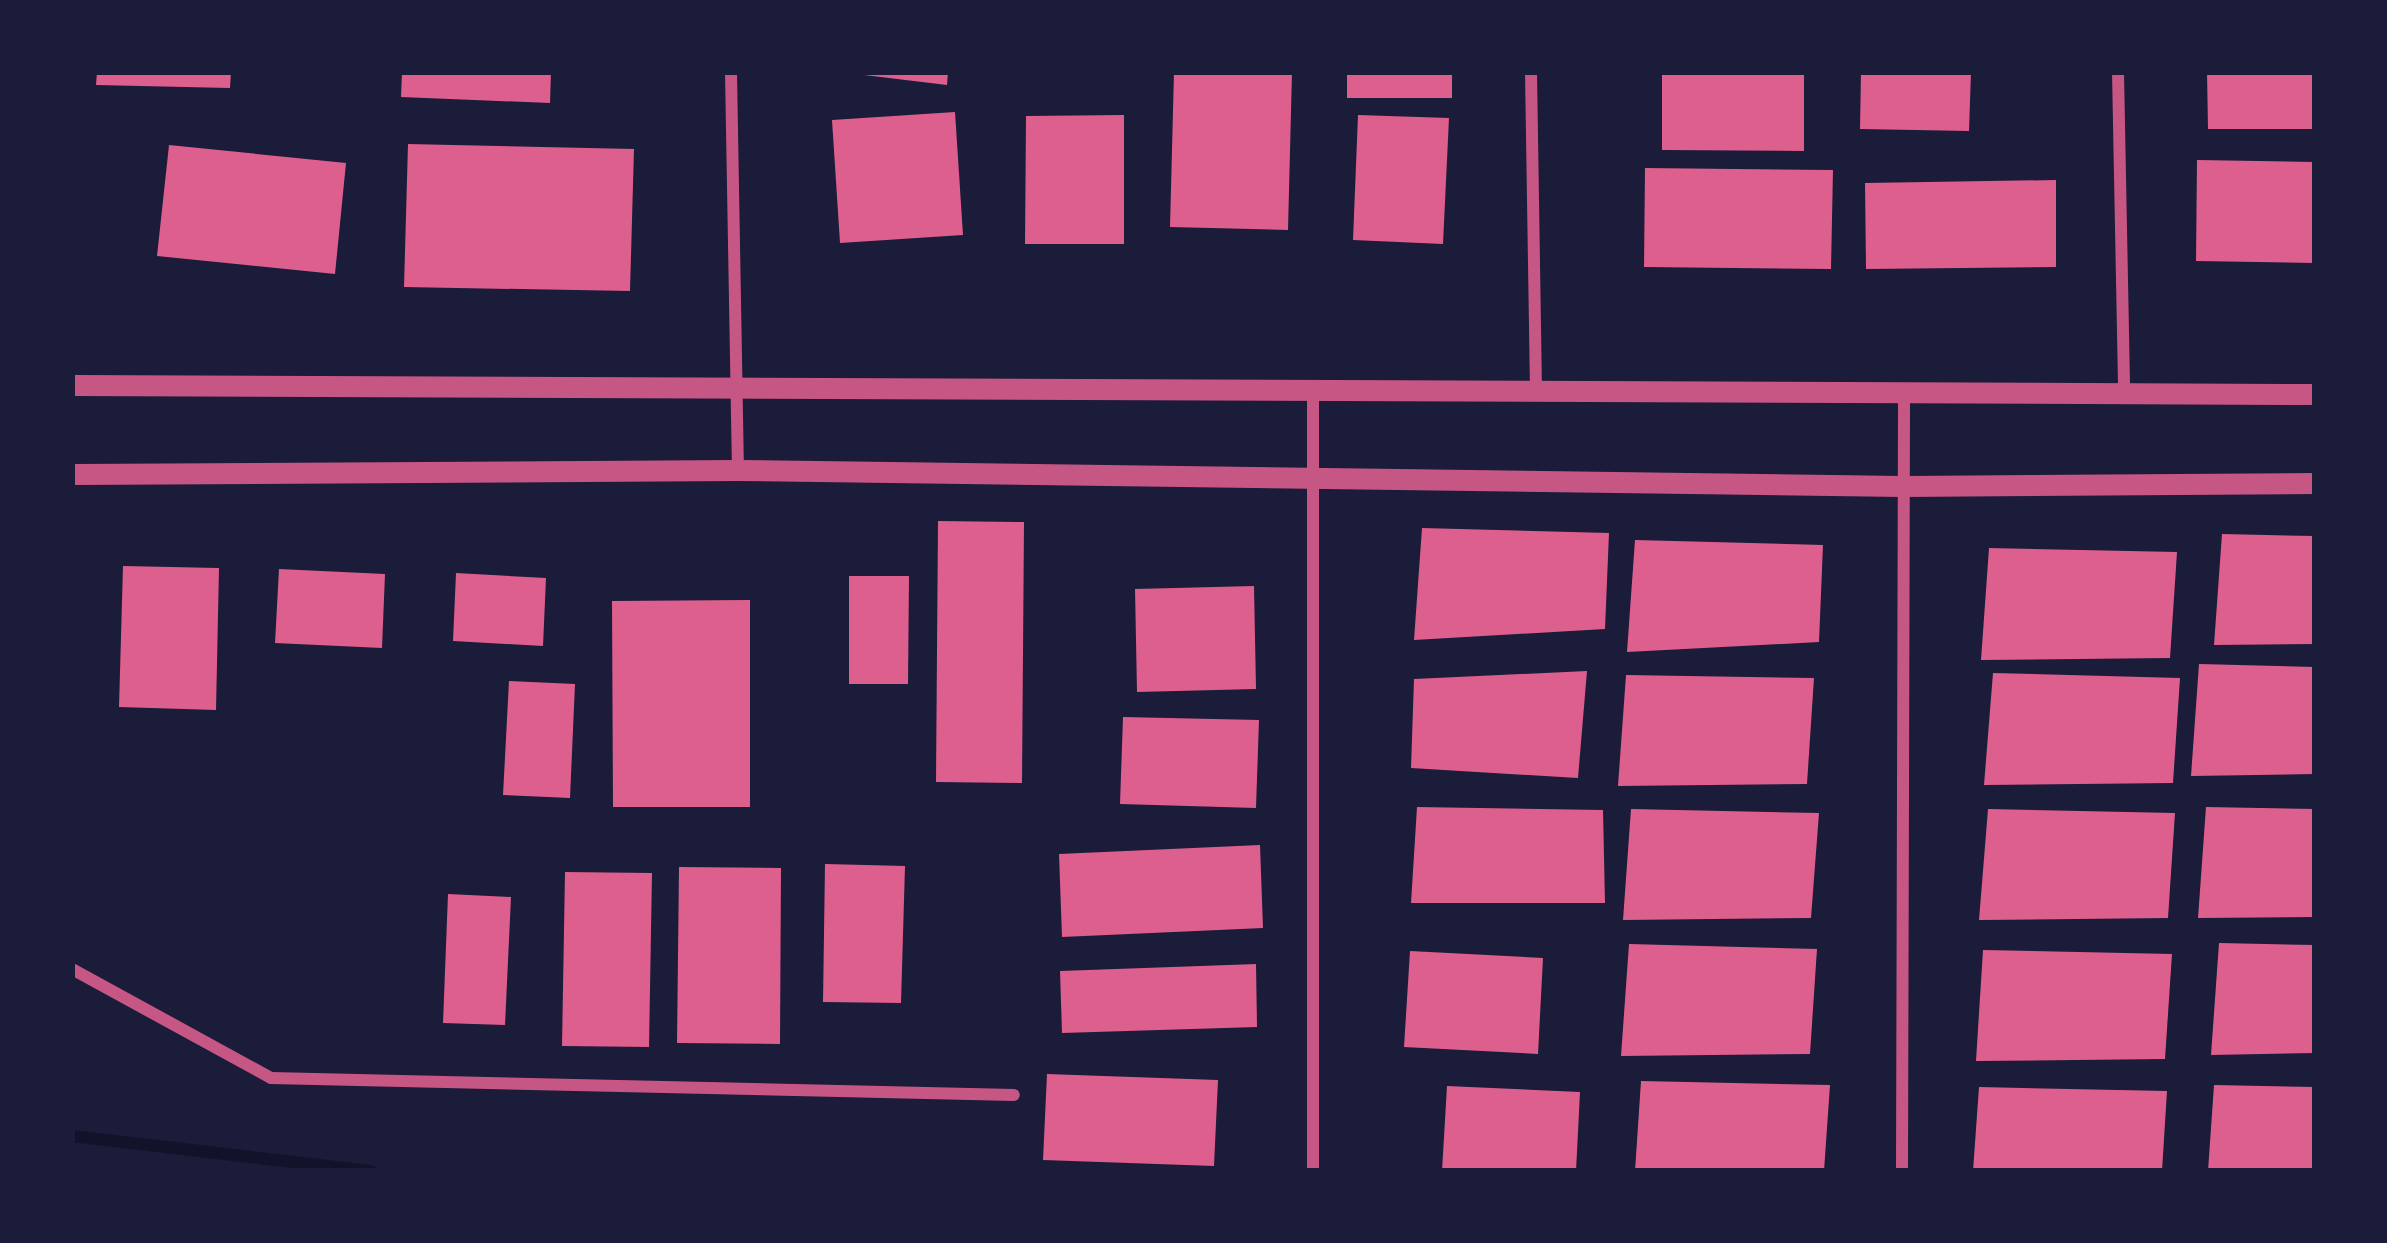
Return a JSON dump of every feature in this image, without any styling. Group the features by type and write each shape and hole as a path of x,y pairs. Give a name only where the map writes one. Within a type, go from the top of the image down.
{"street":[{"path":"730,72 732,382 738,470"},
{"path":"1531,72 1536,389"},
{"path":"2118,72 2124,389"},
{"path":"72,386 732,382 2315,394"},
{"path":"1313,390 1313,1171"},
{"path":"1902,1171 1904,393"},
{"path":"72,474 738,470 1902,486 2315,483"},
{"path":"72,969 271,1078 1014,1095"}],"building":[{"path":"97,72 231,72 230,88 96,85"},
{"path":"402,72 551,72 550,103 401,97"},
{"path":"839,72 948,72 947,85"},
{"path":"1174,72 1292,72 1288,230 1170,227"},
{"path":"1347,72 1452,72 1452,98 1347,98"},
{"path":"1662,72 1804,72 1804,151 1662,150"},
{"path":"1861,72 1971,72 1969,131 1860,129"},
{"path":"2207,72 2315,72 2315,129 2208,129"},
{"path":"955,112 963,235 840,243 832,120"},
{"path":"1124,115 1124,244 1025,244 1026,116"},
{"path":"1358,115 1449,118 1443,244 1353,240"},
{"path":"408,144 634,149 630,291 404,287"},
{"path":"169,145 346,163 335,274 157,256"},
{"path":"2197,160 2315,162 2315,263 2196,261"},
{"path":"1645,168 1833,170 1831,269 1644,267"},
{"path":"2056,180 2056,267 1866,269 1865,183"},
{"path":"938,521 1024,522 1022,783 936,782"},
{"path":"1422,528 1609,533 1605,629 1414,640"},
{"path":"2222,534 2315,536 2315,644 2214,645"},
{"path":"1635,540 1823,545 1819,642 1627,652"},
{"path":"1989,548 2177,552 2170,658 1981,660"},
{"path":"123,566 219,568 216,710 119,707"},
{"path":"279,569 385,574 382,648 275,643"},
{"path":"456,573 546,578 543,646 453,641"},
{"path":"849,576 909,576 908,684 849,684"},
{"path":"1254,586 1256,689 1137,692 1135,589"},
{"path":"750,600 750,807 613,807 612,601"},
{"path":"2199,664 2315,667 2315,774 2191,776"},
{"path":"1587,671 1578,778 1411,768 1414,679"},
{"path":"1993,673 2180,678 2173,783 1984,785"},
{"path":"1626,675 1814,678 1807,784 1618,786"},
{"path":"509,681 575,684 570,798 503,795"},
{"path":"1123,717 1259,720 1256,808 1120,804"},
{"path":"1417,807 1603,810 1605,903 1411,903"},
{"path":"2206,807 2315,809 2315,917 2198,918"},
{"path":"1631,809 1819,813 1811,918 1623,920"},
{"path":"1988,809 2175,813 2168,918 1979,920"},
{"path":"1260,845 1263,928 1062,937 1059,854"},
{"path":"825,864 905,866 901,1003 823,1002"},
{"path":"679,867 781,868 780,1044 677,1043"},
{"path":"565,872 652,873 649,1047 562,1046"},
{"path":"448,894 511,897 505,1025 443,1023"},
{"path":"2219,943 2315,945 2315,1053 2211,1055"},
{"path":"1629,944 1817,949 1810,1054 1621,1056"},
{"path":"1983,950 2172,954 2165,1059 1976,1061"},
{"path":"1410,951 1543,958 1538,1054 1404,1047"},
{"path":"1256,964 1257,1027 1062,1033 1060,971"},
{"path":"1047,1074 1218,1080 1214,1166 1043,1160"},
{"path":"1641,1081 1830,1085 1824,1171 1635,1171"},
{"path":"2214,1085 2315,1087 2315,1171 2208,1171"},
{"path":"1447,1086 1580,1092 1576,1171 1442,1171"},
{"path":"1979,1087 2167,1091 2162,1171 1973,1171"}],"waterway":[{"path":"72,1136 371,1171"}]}
